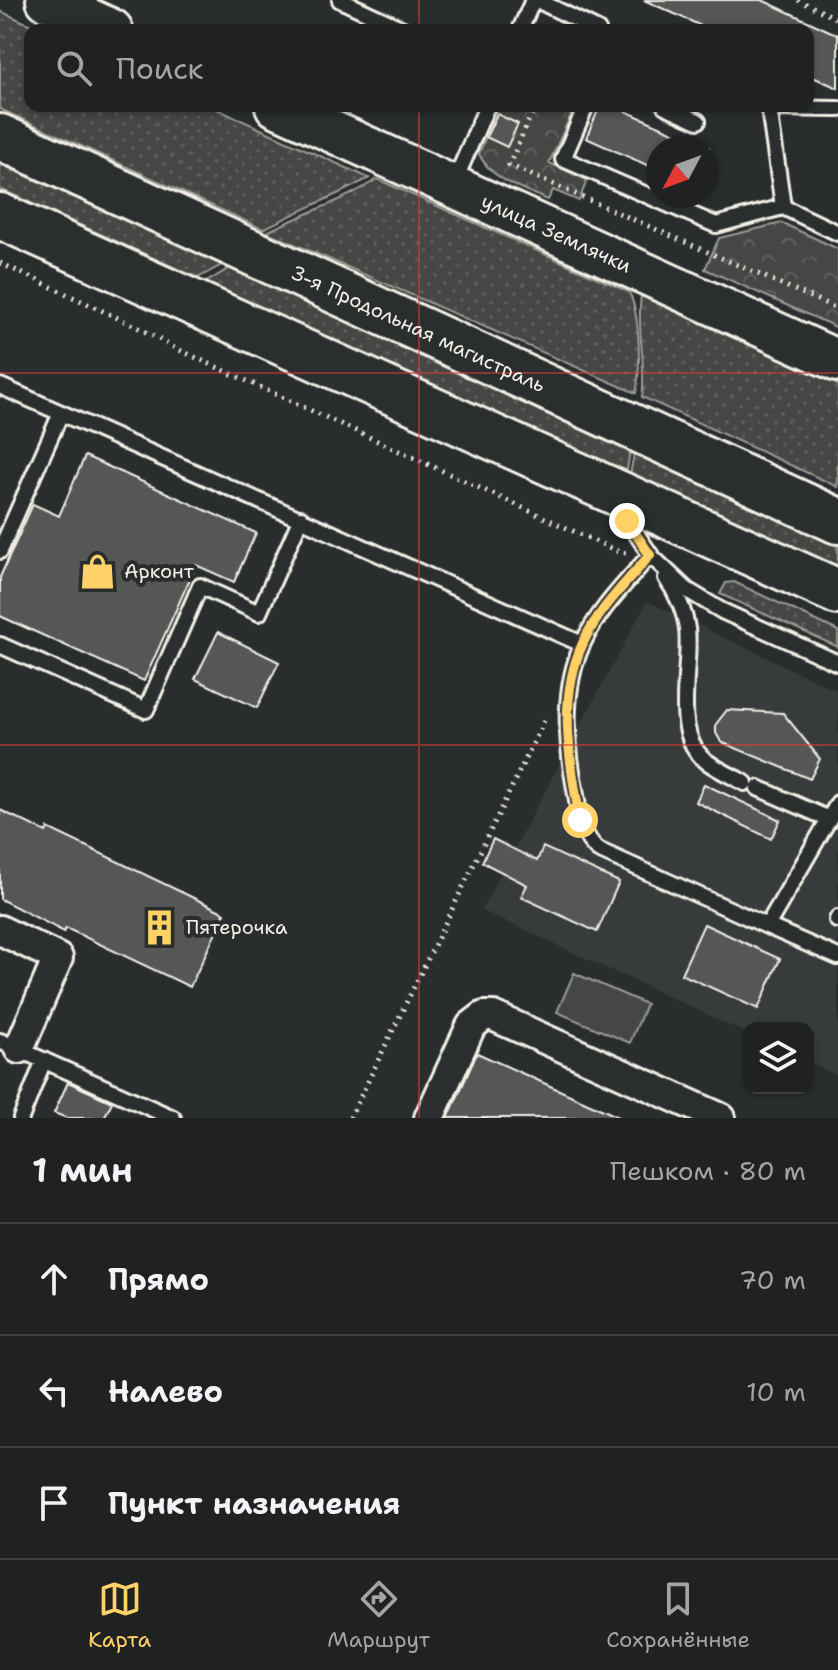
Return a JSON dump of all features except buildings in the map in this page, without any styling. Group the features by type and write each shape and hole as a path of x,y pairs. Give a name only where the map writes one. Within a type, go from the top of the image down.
{"highway":[{"name":"3-я Продольная магистраль","path":"0,137 838,521"},
{"path":"0,216 838,592"}],"main road":[{"path":"47,0 99,24"},
{"name":"улица Землячки","path":"289,112 838,361"}],"street":[{"path":"0,930 58,958 21,1050"},
{"path":"429,1118 471,1026 484,1016 493,1016 721,1118"}],"lane":[{"path":"340,0 392,24"},
{"path":"523,24 535,0 585,24"},
{"path":"814,108 838,109"},
{"path":"453,186 484,112"},
{"path":"583,112 563,159 716,225 783,207 838,233"},
{"path":"678,112 698,121"},
{"path":"768,112 783,207"},
{"path":"0,386 582,644"},
{"path":"0,551 61,413"},
{"path":"609,490 675,591 687,628 686,725 704,760 752,786 829,819"},
{"path":"0,645 146,710 200,586 259,613 301,518"},
{"path":"650,555 598,618 582,644 569,693 568,753 580,820 590,843 598,850 838,957"},
{"path":"650,555 687,590 722,611 838,663"},
{"path":"767,926 838,803"},
{"path":"21,1118 21,1050 173,1118"}],"path":[{"path":"798,0 838,18"},
{"path":"0,263 173,347 619,552 650,555"},
{"path":"350,1118 547,716"}],"shaded area":[{"path":"647,601 838,691 838,1076 814,1065 814,1022 742,1022 742,1031 481,910"}],"green space":[{"path":"0,11 29,24 24,24 24,112 223,112 369,178 263,229 0,109"},
{"path":"496,112 572,112 549,163 587,180 579,201 553,190 548,200 500,177 479,154"},
{"path":"0,164 225,263 198,278 0,189"},
{"path":"377,179 629,292 638,341 636,393 267,232"},
{"path":"782,223 838,249 838,328 705,269 719,238"},
{"path":"230,268 630,451 626,475 205,283"},
{"path":"641,296 838,385 838,487 642,397"},
{"path":"634,454 838,545 838,570 630,475"},
{"path":"734,582 838,631 838,647 720,594 726,583"},
{"path":"574,973 646,1004 630,1043 557,1012"}],"place":[{"name":"Арконт","path":"98,571"},
{"name":"Пятерочка","path":"160,927"}],"route":[{"path":"580,820 568,753 569,693 582,644 598,618 650,555 627,521"}]}
